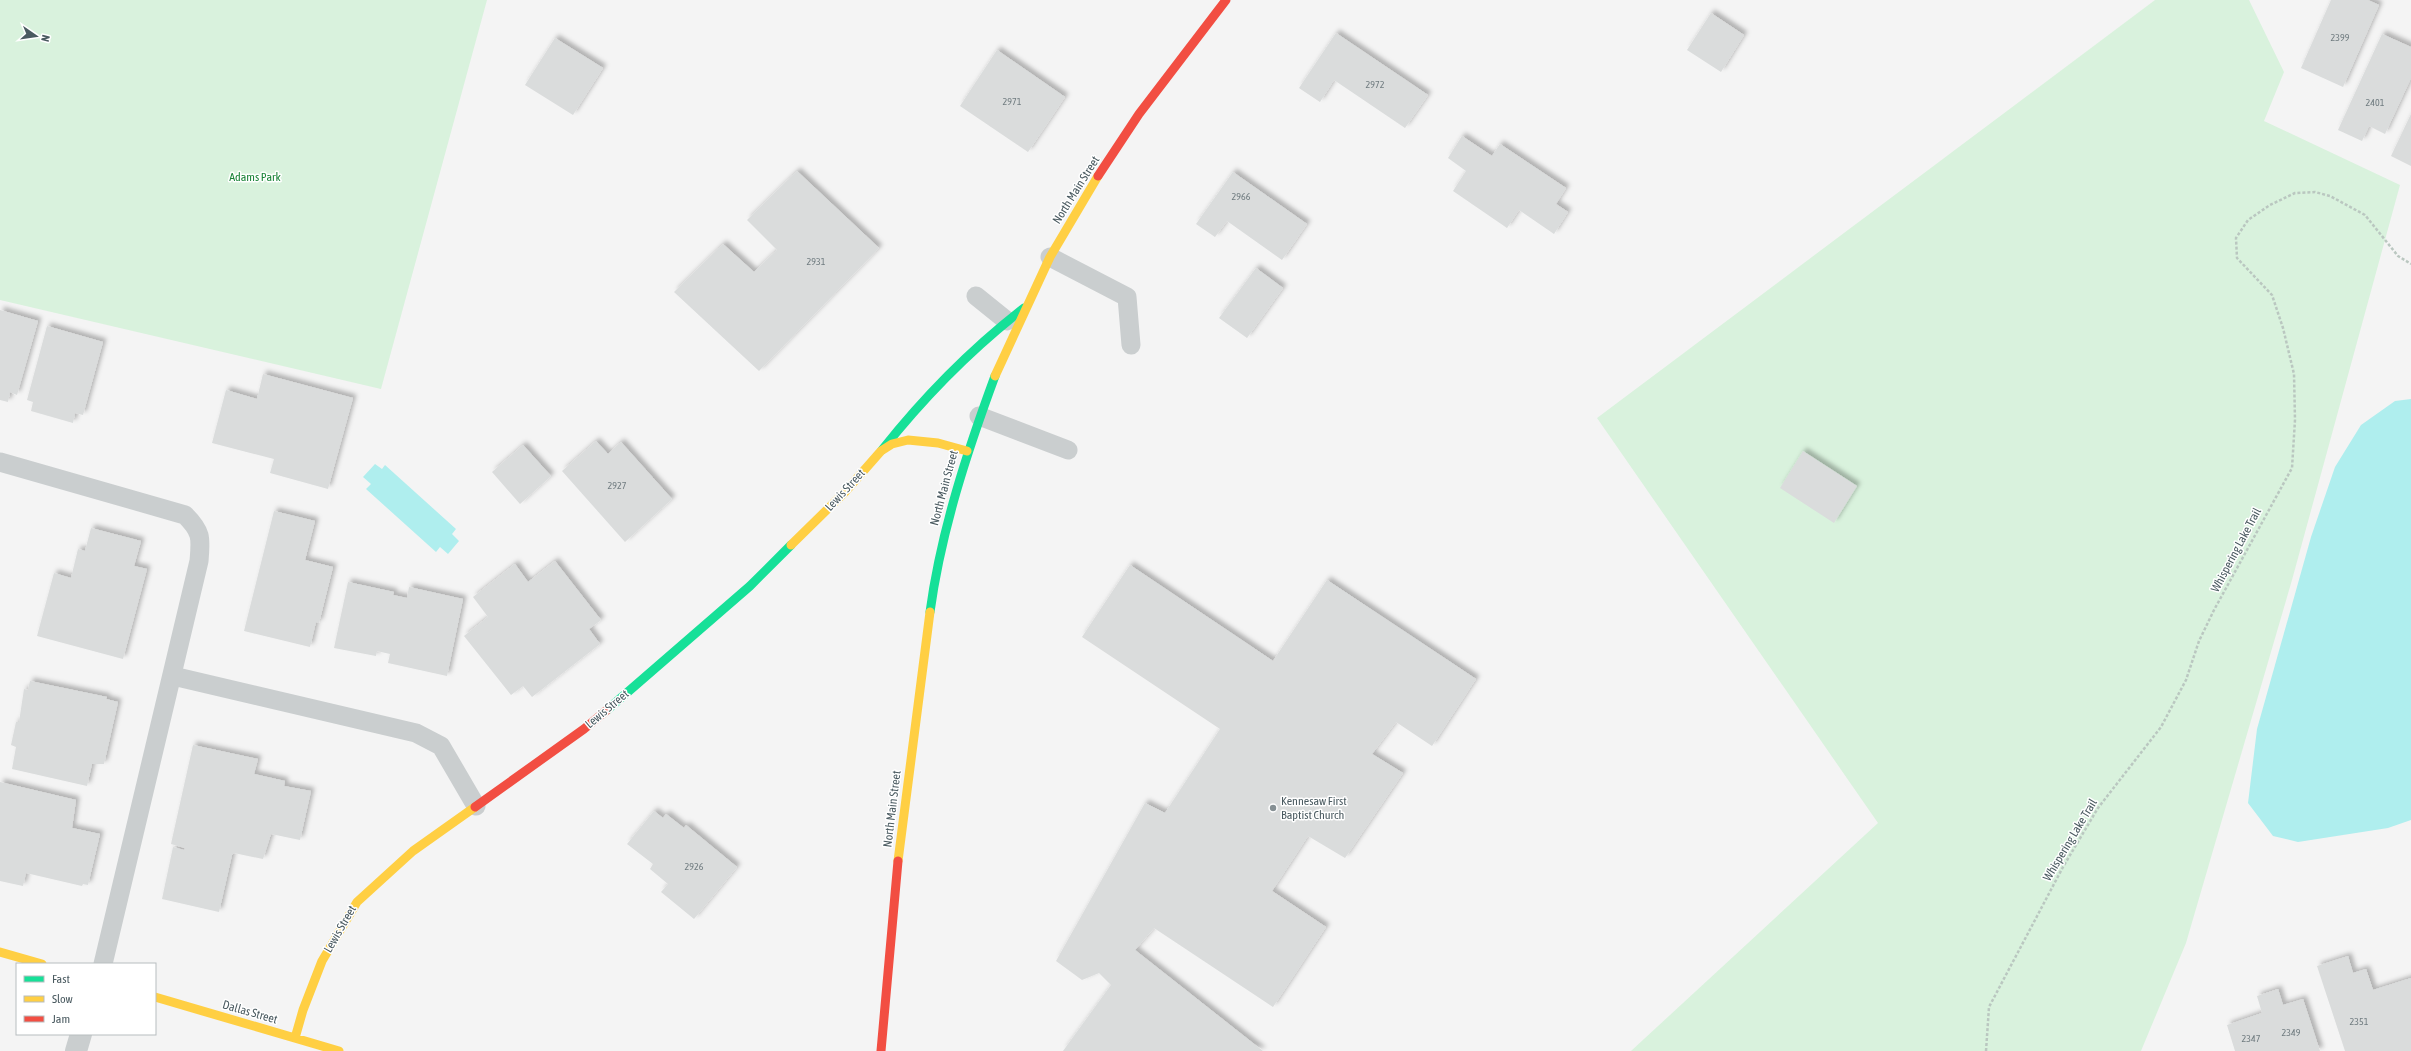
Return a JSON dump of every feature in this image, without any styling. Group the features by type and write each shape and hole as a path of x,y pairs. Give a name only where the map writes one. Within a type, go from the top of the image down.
{"main road":[{"name":"North Main Street","path":"881,1051 902,819 934,581 967,451 979,416 1025,307 1050,257 1094,182 1139,114 1226,0"},
{"path":"881,451 913,411 946,374 989,334 1025,307"},
{"name":"Lewis Street","path":"294,1045 303,1010 322,961 357,902 413,851 584,728 750,586 845,492 881,451 892,444 908,440 938,443 967,451"},
{"path":"0,952 38,963"},
{"name":"Dallas Street","path":"156,997 294,1045 339,1051"}],"street":[{"path":"76,1051 81,1035"}],"lane":[{"path":"1050,257 1127,297 1131,345"},
{"path":"976,296 1007,320"},
{"path":"979,416 1068,450"},
{"path":"0,462 185,515 194,524 201,535 199,561 173,676 103,963"},
{"path":"173,676 416,733 428,738 441,746 476,806"}],"path":[{"name":"Whispering Lake Trail","path":"1986,1051 1989,1007 2063,867 2098,808 2161,728 2186,680 2199,641 2214,610 2292,468 2296,420 2294,374 2283,328 2272,295 2238,258 2236,238 2248,220 2270,205 2295,193 2315,192 2330,196 2365,215 2398,256 2411,264"}],"green space":[{"name":"Adams Park","path":"0,0 487,0 381,389 0,300"},
{"path":"2155,0 2249,0 2284,72 2264,121 2400,185 2292,580 2186,943 2141,1051 1631,1051 1878,823 1597,418"}],"water":[{"path":"2411,399 2411,820 2388,828 2298,842 2273,836 2248,803 2257,729 2311,537 2335,467 2361,425 2395,401"},
{"path":"375,464 382,469 385,465 456,529 452,534 459,541 448,554 440,547 436,552 366,489 371,484 363,477"}],"building":[{"path":"2331,0 2368,0 2379,5 2343,87 2301,68"},
{"path":"1711,13 1744,35 1721,72 1687,50"},
{"path":"1336,33 1428,95 1405,128 1334,80 1320,102 1299,88"},
{"path":"2382,34 2411,47 2411,78 2385,134 2369,126 2362,141 2338,130"},
{"path":"555,38 603,68 573,115 525,85"},
{"path":"997,50 1065,97 1028,152 960,106"},
{"path":"2411,114 2411,166 2391,156"},
{"path":"1462,136 1492,156 1500,144 1566,188 1556,204 1568,212 1554,234 1519,210 1507,228 1453,191 1466,171 1448,158"},
{"path":"797,171 879,248 759,371 674,292 723,244 754,272 777,250 747,220"},
{"path":"1233,172 1307,224 1282,260 1227,221 1215,237 1196,224"},
{"path":"1256,268 1283,288 1247,338 1219,318"},
{"path":"0,310 38,321 17,395 10,392 8,402 0,400"},
{"path":"47,326 103,342 83,415 75,413 73,423 31,411 33,402 27,400"},
{"path":"263,374 353,398 328,489 270,473 274,459 212,443 226,390 257,399"},
{"path":"596,441 608,454 621,442 672,499 625,542 562,471"},
{"path":"523,445 551,476 520,504 492,472"},
{"path":"1803,451 1857,486 1834,523 1780,488"},
{"path":"274,511 315,521 305,560 333,567 319,623 316,622 310,647 244,631"},
{"path":"91,528 141,541 134,566 147,569 123,659 37,636 54,573 71,578 78,549 85,551"},
{"path":"555,561 601,620 589,629 600,644 532,697 523,686 511,695 464,636 488,617 473,597 515,564 528,582"},
{"name":"Kennesaw First Baptist Church","path":"1130,565 1273,661 1327,580 1476,679 1432,746 1396,722 1372,754 1403,773 1345,858 1308,836 1272,891 1326,927 1273,1007 1154,928 1135,950 1263,1051 1063,1051 1111,985 1099,973 1082,980 1056,961 1145,803 1165,813 1220,729 1082,637"},
{"path":"348,582 394,592 393,595 407,598 409,587 463,599 447,676 388,663 390,654 377,651 376,656 334,648"},
{"path":"30,681 107,697 106,699 118,702 104,764 92,764 87,786 12,769 16,747 11,745 16,722 19,722 24,689 28,690"},
{"path":"193,745 258,759 254,774 285,781 284,786 311,791 300,840 271,834 263,859 234,853 232,855 219,912 162,899 173,847 184,850 185,848 171,844"},
{"path":"0,782 76,800 72,828 100,834 88,885 83,884 82,886 26,873 23,886 0,881"},
{"path":"654,811 663,818 666,814 684,828 686,825 737,867 694,919 661,892 668,884 650,869 653,864 627,844"},
{"path":"2348,956 2353,973 2366,969 2373,990 2411,978 2411,1051 2345,1051 2317,966"},
{"path":"2278,989 2283,1005 2303,999 2320,1051 2235,1051 2227,1025 2262,1013 2257,996"}],"traffic: fast":[{"path":"882,450 914,411 948,375 985,340 1024,308"},
{"path":"930,612 941,552 956,492 995,376"},
{"path":"607,710 750,586 791,545"}],"traffic: slow":[{"path":"995,376 1050,257 1098,176"},
{"path":"791,545 845,492 881,451 892,444 908,440 938,443 967,451"},
{"path":"898,861 930,612"},
{"path":"295,1038 303,1010 322,961 357,902 413,851 475,807"},
{"path":"0,952 38,963"},
{"path":"156,997 339,1051"}],"traffic: jam":[{"path":"1098,176 1139,114 1226,0"},
{"path":"475,807 584,729 607,710"},
{"path":"881,1051 898,861"}],"place":[{"name":"Kennesaw First Baptist Church","path":"1273,808"}]}
